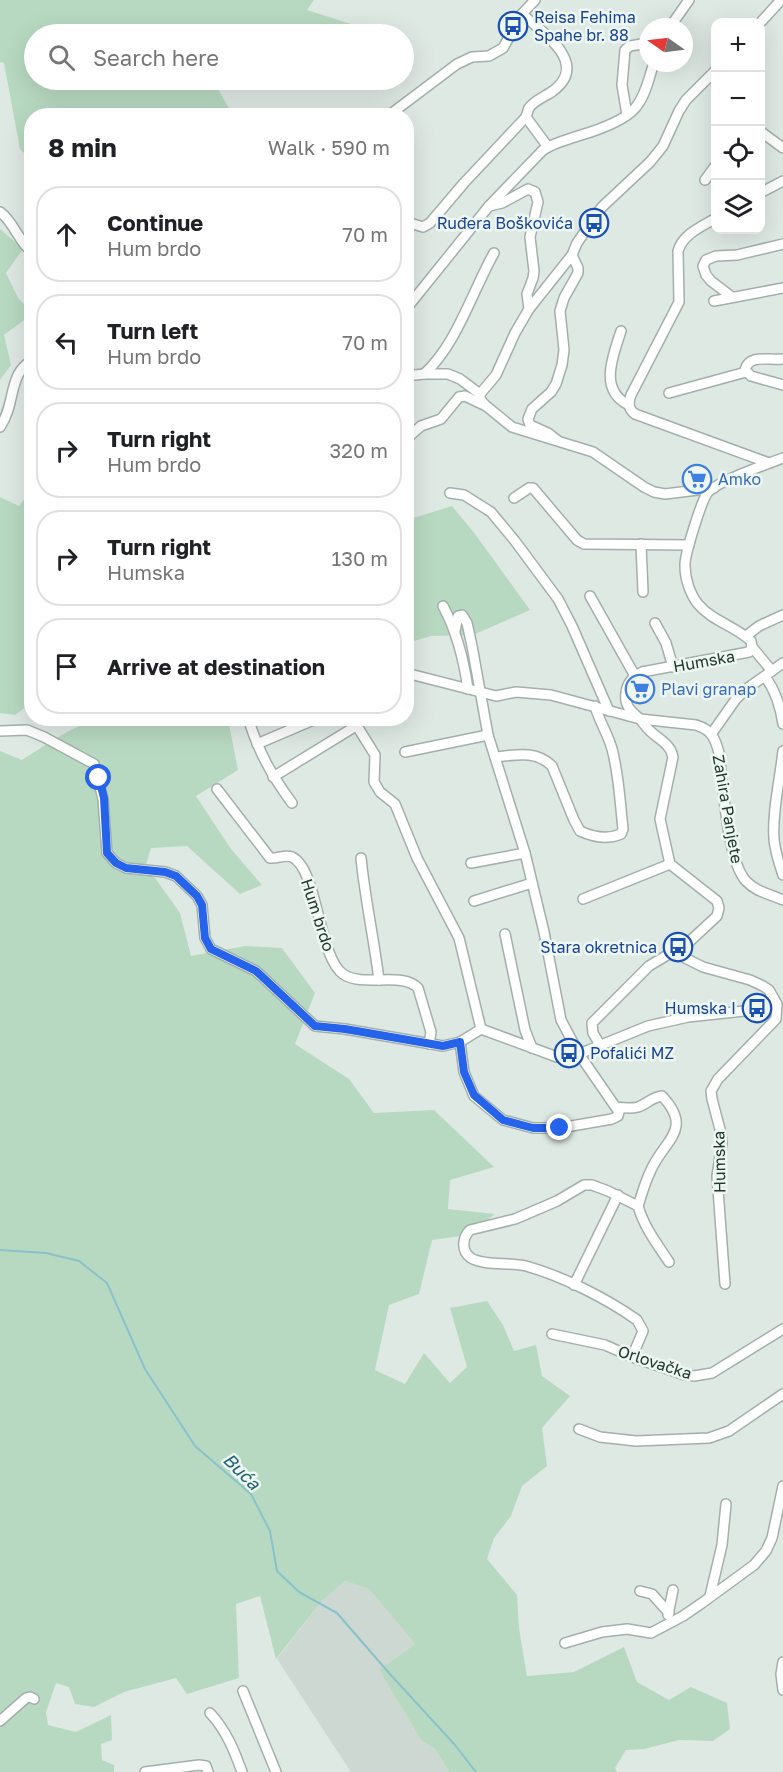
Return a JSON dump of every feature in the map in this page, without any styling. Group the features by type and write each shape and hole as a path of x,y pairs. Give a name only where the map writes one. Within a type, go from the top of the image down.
{"street":[{"path":"398,108 457,63 472,57 489,56 503,48 522,14 535,0"},
{"path":"676,18 689,0"},
{"path":"765,18 781,0"},
{"path":"414,224 423,227 430,223 526,117 530,107 564,79 567,67 559,48 522,14"},
{"path":"627,115 621,78 625,50 630,46 639,44"},
{"path":"414,299 489,206 548,147 598,129 627,115 640,101 651,72"},
{"path":"714,72 686,100 663,146 650,162 602,207 577,243 572,255 529,309 496,375 480,394 480,399 517,430 599,454 654,492 665,494 714,488 783,458"},
{"path":"526,117 548,147"},
{"path":"765,135 783,148"},
{"path":"705,180 711,172"},
{"path":"765,190 783,181"},
{"path":"489,206 506,201 528,189 534,190 537,194 530,237 534,275 527,294 529,309"},
{"path":"0,212 6,216 24,245"},
{"path":"629,405 631,395 679,302 679,246 685,238 711,221"},
{"path":"732,297 706,275 703,266 706,260 716,256 737,255 783,244"},
{"path":"424,374 446,348 494,253"},
{"path":"557,440 530,425 528,419 534,406 554,388 562,365 564,350 560,311 564,298 578,273 572,255"},
{"path":"714,301 783,288"},
{"path":"621,331 609,375 616,395 629,405 635,414 770,463"},
{"path":"746,372 746,364 752,360 783,359"},
{"path":"0,427 8,411 18,375 24,366"},
{"path":"746,372 751,376 783,385"},
{"path":"669,393 746,372"},
{"path":"414,375 448,374 460,379 480,394"},
{"path":"414,432 421,426 441,419 459,397 465,396 485,405"},
{"path":"514,498 529,488 533,488 577,540 584,544 689,545"},
{"name":"Humska","path":"635,676 642,672 744,654 752,647 751,641 746,636 710,616 697,604 691,593 686,573 684,564 689,545 706,496 714,488"},
{"path":"450,493 464,495 490,512 515,541 558,599 609,711"},
{"path":"641,544 643,592"},
{"path":"590,596 635,676 626,688 627,708 650,732 672,750 673,757 660,819 670,864 717,901 719,908 717,916 689,942 650,966 592,1023 593,1033 600,1045"},
{"path":"443,606 455,631 468,689"},
{"path":"455,631 458,616 462,615 472,646 488,735 525,853 544,932 561,1020 579,1054 619,1112 618,1116 560,1128 533,1128 503,1120 474,1095 464,1072 460,1042"},
{"path":"746,636 759,626 783,615"},
{"path":"655,623 666,643 673,667"},
{"path":"752,647 769,674 769,682 779,705 783,724"},
{"path":"414,675 496,696 516,692 551,694 640,719 696,725 712,733 745,690 783,663"},
{"path":"495,757 526,754 546,760 552,766 580,831 602,838 621,834 623,829 617,770 606,729 595,706"},
{"path":"251,726 273,777 292,803"},
{"path":"257,744 299,726"},
{"path":"273,777 348,726"},
{"path":"357,726 375,755 374,782 380,792 394,804 417,858 459,938 481,1029"},
{"path":"0,730 27,730 94,764 104,798 107,853 116,863 126,868 165,872 176,876 197,896 202,905 205,938 211,949 256,971 315,1026 443,1046 460,1042 481,1029"},
{"name":"Zahira Panjete","path":"712,733 719,753 732,852 738,869 751,885 763,893 782,899"},
{"path":"405,752 488,735"},
{"path":"783,751 774,839 783,875"},
{"name":"Hum brdo","path":"217,789 270,858 286,856 297,861 306,875 330,956 340,972 355,979 405,982 414,984 418,988 430,1032 429,1044"},
{"path":"471,863 525,853"},
{"path":"361,858 379,980"},
{"path":"582,899 670,864"},
{"path":"474,901 532,883"},
{"path":"505,934 525,1030 531,1048"},
{"path":"481,1029 557,1057 579,1054 648,1026 688,1017 763,1009 770,1005 769,990 750,980 703,967 676,951"},
{"name":"Humska","path":"725,1284 717,1176 722,1143 711,1099 711,1090 718,1079 776,1019 777,1004 771,995"},
{"path":"616,1107 638,1107 654,1097 662,1096 674,1113 677,1128 651,1169 638,1206 641,1218 669,1262"},
{"path":"632,1357 643,1331 637,1320 567,1281 524,1266 472,1259 463,1244 470,1230 515,1219 557,1201 584,1185 592,1185 618,1195 638,1206"},
{"path":"574,1285 618,1195"},
{"name":"Orlovačka","path":"552,1334 605,1345 685,1375 706,1375 724,1367 783,1329"},
{"path":"579,1429 600,1437 636,1441 709,1438 729,1431 783,1394"},
{"path":"565,1643 602,1632 627,1629 651,1633 683,1616 754,1564 766,1551 772,1538 783,1486"},
{"path":"710,1596 722,1545 726,1504"},
{"path":"667,1624 673,1590"},
{"path":"640,1591 650,1593 669,1613"},
{"path":"783,1662 781,1674 783,1690"},
{"path":"243,1691 276,1772"},
{"path":"0,1721 26,1698 34,1699"},
{"path":"210,1713 230,1740 242,1772"},
{"path":"145,1772 199,1765 206,1766 208,1772"}],"shaded area":[{"path":"345,1581 369,1589 415,1644 379,1670 421,1740 435,1749 449,1772 351,1772 277,1659 321,1602"}],"green space":[{"path":"0,0 314,0 307,10 351,24 24,24 24,90 219,90 229,108 24,108 24,153 20,149 4,63 0,62"},
{"path":"0,229 23,249 6,273 18,298 24,304 24,320 4,335 11,365 0,380"},
{"path":"0,497 19,506 24,500 24,708 15,715 0,713"},
{"path":"452,506 530,610 473,635 431,636 414,641 414,518"},
{"path":"80,726 229,726 238,770 196,796 231,849 262,885 240,894 187,846 151,848 146,865 180,913 191,956 245,946 282,948 315,993 295,1044 349,1079 374,1113 434,1110 494,1167 450,1180 448,1209 495,1214 467,1235 432,1240 419,1294 389,1305 375,1370 405,1384 424,1353 450,1383 467,1367 450,1308 487,1301 503,1325 514,1351 536,1345 542,1376 570,1396 542,1428 547,1466 522,1486 511,1516 494,1538 487,1559 517,1595 519,1628 527,1676 574,1672 624,1647 637,1682 669,1700 691,1687 727,1703 730,1729 713,1741 679,1740 644,1749 626,1750 615,1768 617,1772 449,1772 435,1749 421,1740 379,1670 415,1644 369,1589 345,1581 321,1602 276,1659 260,1596 236,1604 239,1678 187,1694 176,1678 124,1692 94,1707 75,1704 69,1687 56,1683 46,1712 48,1725 76,1732 111,1715 112,1740 101,1744 102,1760 114,1765 114,1772 0,1772 0,751 22,760"}],"waterway":[{"name":"Buća","path":"0,1250 46,1253 79,1261 107,1283 145,1369 195,1446 251,1494 270,1531 277,1571 299,1592 337,1613 455,1745 476,1772"}],"place":[{"name":"Reisa Fehima Spahe br. 88","path":"513,26"},
{"name":"Ruđera Boškovića","path":"594,223"},
{"name":"Amko","path":"697,479"},
{"name":"Plavi granap","path":"640,689"},
{"name":"Stara okretnica","path":"678,947"},
{"name":"Humska I","path":"757,1008"},
{"name":"Pofalići MZ","path":"569,1053"}],"route":[{"path":"99,778 104,798 107,853 116,863 126,868 165,872 176,876 197,896 202,905 205,938 211,949 256,971 315,1026 443,1046 460,1042 464,1072 474,1095 503,1120 533,1128 560,1128"}]}
